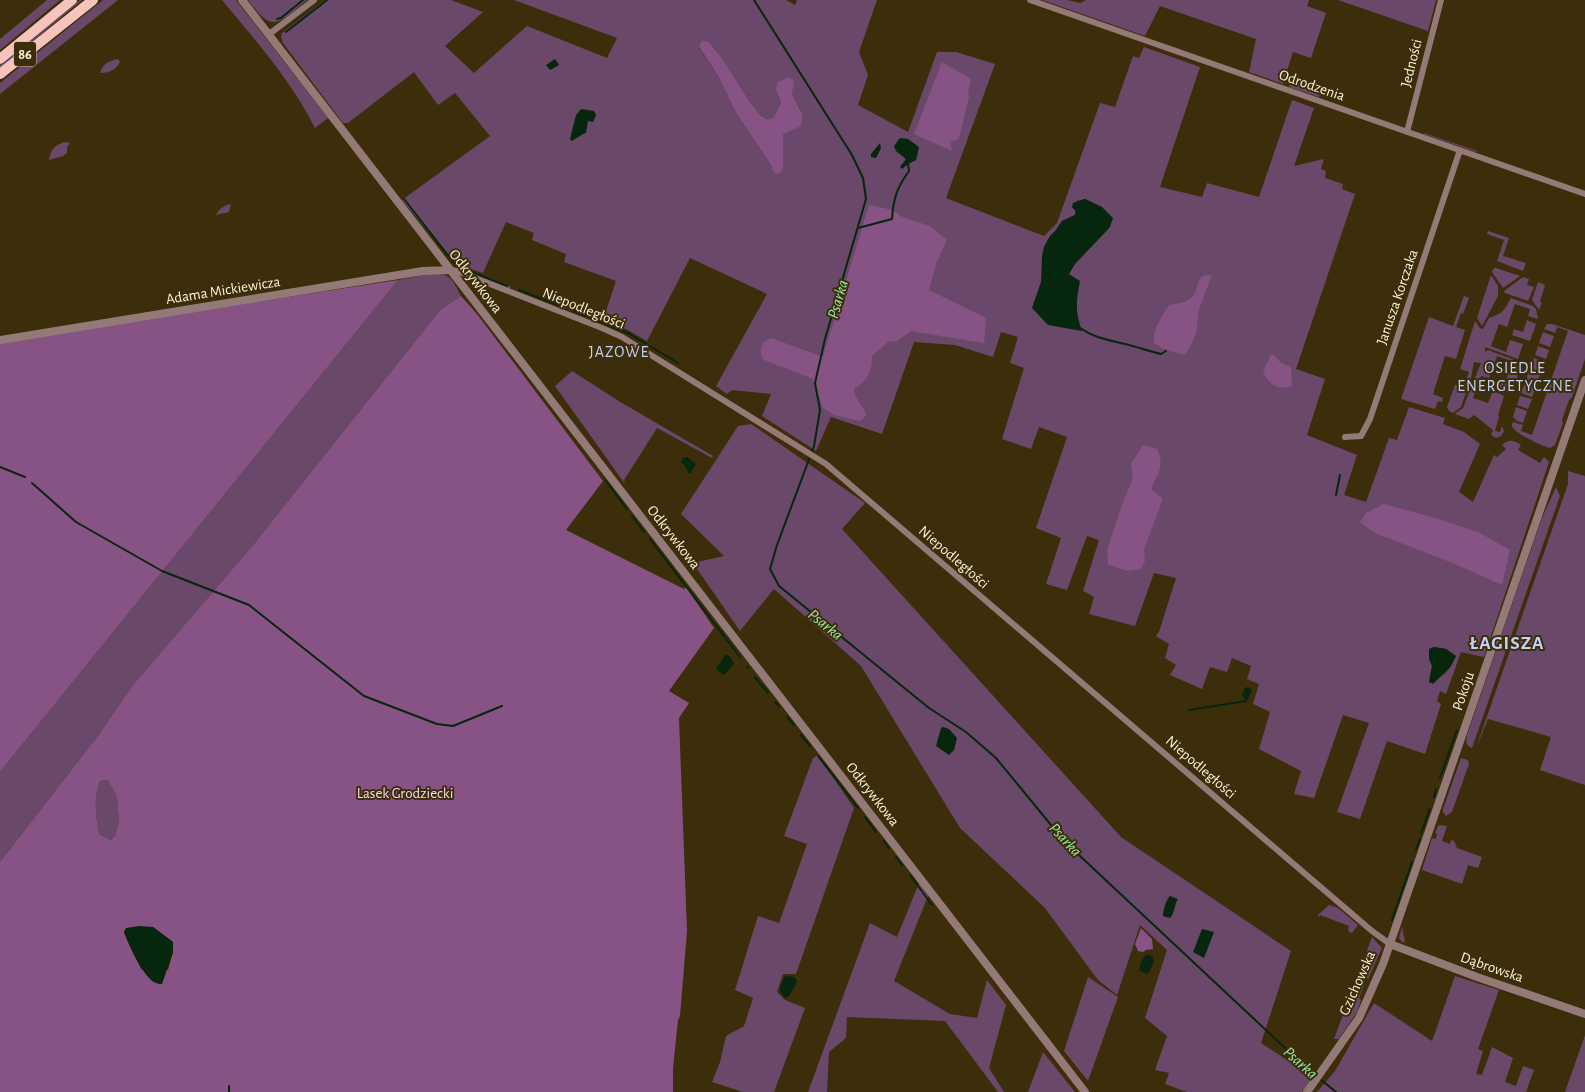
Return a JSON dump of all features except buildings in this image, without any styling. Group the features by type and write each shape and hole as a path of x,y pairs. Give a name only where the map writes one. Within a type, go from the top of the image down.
{"main road":[{"name":"86","path":"0,59 72,0"},
{"name":"86","path":"0,74 93,0"}],"street":[{"name":"Odkrywkowa","path":"242,0 1085,1092"},
{"path":"268,35 314,0"},
{"name":"Odrodzenia","path":"1030,0 1585,194"},
{"name":"Jedności","path":"1407,132 1441,0"},
{"name":"Janusza Korczaka","path":"1345,437 1362,436 1370,419 1460,150"},
{"name":"Adama Mickiewicza","path":"0,340 423,271 450,270"},
{"name":"Niepodległości","path":"450,270 457,271 622,337 826,464 1372,931 1390,944"},
{"name":"Pokoju","path":"1390,944 1585,380"},
{"name":"Dąbrowska","path":"1390,944 1477,977 1585,1014"},
{"name":"Gzichowska","path":"1309,1090 1359,1018 1372,991 1390,944"}],"shaded area":[{"path":"47,0 60,0 0,50 0,39"},
{"path":"80,0 82,0 0,68 0,65"},
{"path":"103,0 118,0 0,94 0,83"},
{"path":"222,0 236,0 328,118 315,128 306,110 284,77"},
{"path":"248,0 307,0 289,15 276,22 264,18"},
{"path":"325,0 451,0 483,12 445,46 474,73 527,26 607,58 617,38 514,0 786,0 795,5 797,0 877,0 859,52 868,75 858,105 908,132 937,52 956,52 995,64 946,198 1044,236 1057,223 1100,103 1115,107 1133,56 1139,58 1144,47 1200,67 1160,187 1202,197 1207,183 1259,197 1292,100 1314,108 1294,166 1324,159 1321,169 1326,171 1325,178 1343,184 1342,189 1355,194 1296,369 1325,379 1307,435 1357,455 1344,495 1366,502 1389,438 1397,440 1409,407 1445,418 1443,424 1464,432 1480,444 1459,492 1473,502 1494,455 1497,457 1506,449 1502,445 1507,442 1513,441 1521,445 1518,450 1540,463 1544,457 1549,462 1484,657 1461,652 1446,694 1440,691 1437,701 1441,704 1425,754 1387,741 1360,819 1337,812 1369,723 1343,715 1314,798 1294,794 1301,771 1259,749 1270,712 1253,704 1259,684 1247,679 1251,666 1232,658 1227,672 1210,667 1202,689 1170,675 1176,665 1165,658 1169,644 1156,636 1159,632 1176,578 1154,573 1135,626 1089,614 1094,597 1083,591 1099,540 1087,536 1067,590 1046,584 1061,538 1036,528 1067,437 1039,427 1031,449 1002,439 1024,368 1010,363 1018,337 1001,332 993,357 955,345 914,342 882,434 831,417 816,451 762,416 771,394 732,390 727,394 716,386 767,294 690,258 647,341 624,328 603,320 616,281 564,262 566,254 532,240 534,233 506,222 483,273 455,264 402,200 490,136 455,93 438,105 414,72 348,123 343,123 283,43 281,37 282,33","holes":["709,42 722,58 748,99 760,115 766,119 773,118 781,103 776,90 792,94 802,112 783,134 783,168 773,172 771,165 736,113 718,76 699,48","919,147 916,160 900,167 906,161 904,156","1085,199 1102,207 1110,227 1089,249 1042,257 1044,247 1050,236 1062,221 1075,215 1076,201","1434,647 1446,649 1456,656 1452,665 1446,672 1429,682 1432,666 1429,658 1429,649"]},
{"path":"1042,0 1067,0 1080,3 1086,0 1309,0 1307,6 1326,13 1311,58 1293,52 1283,84 1249,72 1256,39 1160,6 1145,36"},
{"path":"1338,0 1436,0 1428,31"},
{"path":"118,59 120,62 114,69 109,72 100,73 107,63"},
{"path":"555,59 559,65 550,70 546,65"},
{"path":"1290,82 1320,93 1319,97 1289,87"},
{"path":"581,109 594,111 596,115 593,122 588,121 586,133 572,141 570,139 576,115"},
{"path":"1424,133 1477,151 1476,152"},
{"path":"900,138 908,139 919,147 916,160 902,169 900,167 906,159 896,151 894,146"},
{"path":"64,142 70,143 67,147 67,153 63,156 49,160 54,148"},
{"path":"880,143 881,148 876,158 871,157 871,154"},
{"path":"1085,199 1102,207 1113,218 1110,227 1075,264 1069,274 1080,281 1077,306 1078,318 1082,331 1048,325 1032,308 1041,282 1044,247 1050,236 1062,221 1075,215 1076,212 1072,207 1073,203"},
{"path":"231,204 229,212 216,215 222,208"},
{"path":"1488,231 1509,238 1503,256 1526,263 1523,271 1497,261 1504,240 1487,234"},
{"path":"459,267 511,287 510,289 458,268"},
{"path":"1494,268 1520,276 1503,288 1492,272"},
{"path":"428,274 441,274 452,280 461,296 440,310 253,545 133,685 97,737 0,862 0,772 398,280"},
{"path":"1491,275 1498,286 1498,296 1482,326 1477,318"},
{"path":"1523,277 1529,279 1527,285 1534,287 1528,301 1505,293 1504,291"},
{"path":"1538,282 1545,285 1540,302 1542,303 1539,310 1532,300"},
{"path":"1464,296 1469,298 1456,327 1465,330 1456,359 1445,356 1433,394 1443,398 1442,402 1438,401 1435,409 1401,399 1429,317 1453,326"},
{"path":"1511,298 1533,306 1536,309 1538,319 1528,316 1530,309 1515,304 1507,327 1499,324 1491,346 1506,352 1510,340 1523,344 1518,359 1485,347 1485,352 1488,350 1517,361 1516,364 1520,368 1520,371 1510,368 1512,361 1497,356 1489,378 1481,376 1473,398 1488,403 1493,391 1504,396 1495,431 1500,432 1502,426 1504,431 1501,436 1496,438 1491,435 1493,430 1474,415 1469,419 1455,414 1463,408 1481,363 1474,362 1471,378 1461,407 1453,413 1449,411 1447,407 1455,385 1464,387 1469,372 1460,369 1475,321 1480,328 1483,329 1489,318 1503,311"},
{"path":"1527,320 1536,324 1530,341 1512,335 1514,329 1523,332"},
{"path":"1547,324 1552,324 1585,335 1585,359 1572,397 1569,400 1562,420 1563,423 1555,445 1550,448 1525,437 1515,431 1512,427 1513,422 1523,425 1521,431 1532,435 1568,331 1557,327 1555,333 1544,329"},
{"path":"1543,332 1554,336 1550,347 1539,343"},
{"path":"1538,346 1549,350 1546,359 1535,355"},
{"path":"1534,358 1544,362 1541,372 1530,368"},
{"path":"572,371 622,403 713,456 712,458 657,428 624,480 625,484 555,386"},
{"path":"1529,371 1540,374 1537,384 1526,380"},
{"path":"1509,372 1518,375 1512,392 1509,393 1494,387 1496,381 1505,384"},
{"path":"1525,383 1536,387 1532,397 1521,393"},
{"path":"1520,396 1532,399 1528,409 1517,405"},
{"path":"1516,407 1527,411 1523,423 1517,421 1513,417"},
{"path":"751,424 865,503 842,529 1121,837 1291,951 1261,1043 1296,1066 1311,1080 1302,1092 1187,1092 1165,1084 1169,1073 1155,1070 1167,1036 1145,1018 1167,950 1140,925 1117,995 1098,980 1045,908 960,828 861,666 774,589 740,631 693,563 724,556 681,514 738,426"},
{"path":"687,457 696,464 690,474 681,462 683,458"},
{"path":"1568,471 1585,476 1585,785 1540,770 1551,737 1488,719 1476,748 1568,484"},
{"path":"1556,487 1560,496 1472,748 1466,743 1467,735 1542,518"},
{"path":"1434,647 1446,649 1456,656 1450,667 1433,684 1429,682 1432,666 1429,658 1429,649"},
{"path":"726,654 731,658 734,664 724,675 716,669"},
{"path":"1248,687 1252,690 1248,699 1245,699 1242,695 1245,688"},
{"path":"943,727 949,729 957,738 954,750 949,755 936,746 941,728"},
{"path":"818,755 854,808 796,974 783,974 777,992 785,1000 805,1008 774,1092 743,1092 712,1082 720,1062 726,1036 744,1026 753,998 735,990 758,916 779,923 807,844 784,836 813,758"},
{"path":"1461,758 1468,760 1469,764 1452,812 1446,816 1443,809"},
{"path":"108,780 117,798 119,821 115,836 111,840 99,834 96,807 96,794 100,781"},
{"path":"1440,825 1447,826 1442,841 1450,844 1451,840 1454,841 1457,848 1482,857 1478,868 1468,865 1462,884 1422,870 1432,838 1436,839 1437,834 1435,833"},
{"path":"919,883 928,896 894,981 950,1014 977,1018 987,980 1006,1005 989,1068 1004,1092 998,1092 945,1021 847,1017 846,1038 829,1052 827,1092 808,1092 870,923 897,937"},
{"path":"1170,896 1178,899 1173,914 1170,918 1163,916 1165,905"},
{"path":"1329,905 1338,908 1358,925 1352,933 1348,931 1349,926 1320,915 1318,918 1318,915"},
{"path":"139,926 153,927 173,942 173,952 162,984 156,983 146,975 124,932 126,928"},
{"path":"1402,927 1405,942 1402,942 1399,938"},
{"path":"1202,929 1214,932 1204,958 1193,952"},
{"path":"1372,937 1382,948 1368,979 1366,978 1363,984 1364,985 1359,998 1361,1000 1357,1012 1339,1039 1334,1039"},
{"path":"1146,954 1152,956 1154,961 1149,972 1146,974 1139,970 1141,962"},
{"path":"785,976 794,977 797,980 793,990 788,997 785,998 780,992 780,987"},
{"path":"1455,976 1499,990 1478,1049 1483,1051 1476,1074 1482,1075 1492,1047 1513,1058 1505,1082 1516,1086 1523,1066 1534,1070 1526,1092 1317,1092 1335,1071 1374,1003 1432,1041"},
{"path":"1088,977 1118,997 1088,1081 1064,1051"},
{"path":"1585,1035 1585,1092 1565,1092"},
{"path":"1043,1052 1075,1092 1028,1092"}],"green space":[{"path":"702,41 709,42 722,58 748,99 760,115 766,119 773,118 781,103 776,90 777,83 788,77 794,81 792,94 802,113 801,126 783,134 783,168 779,174 773,172 771,165 736,113 718,76 699,47"},
{"path":"942,62 971,79 968,93 969,97 959,138 955,141 950,141 952,151 914,134"},
{"path":"869,205 893,210 902,217 930,226 947,240 936,264 929,290 986,318 984,343 911,331 896,342 889,341 872,356 868,376 854,389 855,395 867,415 860,421 834,415 823,408 813,379 764,360 761,355 761,351 764,342 771,338 823,357"},
{"path":"1206,275 1212,275 1199,309 1196,334 1189,349 1184,355 1161,348 1154,343 1156,328 1169,305 1188,300 1195,293 1200,279"},
{"path":"398,280 0,772 0,343"},
{"name":"Lasek Grodziecki","path":"461,296 477,314 603,481 566,530 684,589 686,587 714,628 669,691 689,703 679,718 687,931 680,1016 678,1020 673,1068 673,1092 0,1092 0,862 97,737 133,685 253,545 440,310","holes":["108,780 117,798 119,821 115,836 111,840 99,834 96,807 96,794 100,781","153,927 173,942 173,952 168,970 141,969 124,932"]},
{"path":"1271,355 1275,356 1281,363 1291,367 1292,386 1282,388 1278,387 1271,383 1265,376 1263,371"},
{"path":"1143,445 1157,449 1160,460 1160,469 1151,489 1163,499 1144,549 1145,561 1141,569 1127,571 1108,564 1107,550 1123,502 1133,479 1131,464"},
{"path":"1384,504 1478,532 1510,550 1502,585 1455,564 1373,532 1360,522 1366,513"},
{"path":"1141,928 1152,939 1153,949 1143,952 1138,951 1135,944"}],"waterway":[{"path":"277,19 281,18 303,0"},
{"path":"286,32 327,0"},
{"name":"Psarka","path":"754,0 852,155 863,178 866,199 825,339 815,383 820,410 814,446 777,545 770,569 779,586 929,708 966,732 996,758 1065,842 1315,1076"},
{"path":"858,228 892,219 896,194 909,171 908,164"},
{"path":"404,199 454,263 464,269 507,286"},
{"path":"519,290 563,307"},
{"path":"574,311 628,333 678,363"},
{"path":"1080,328 1107,340 1161,354 1166,351"},
{"path":"0,467 25,477"},
{"path":"1336,495 1340,475"},
{"path":"606,481 627,509"},
{"path":"32,483 76,522 162,571 249,605 364,696 437,724 453,726 502,706"},
{"path":"632,516 644,532"},
{"path":"650,539 740,657"},
{"path":"755,677 768,693"},
{"path":"1189,710 1246,701 1246,699"},
{"path":"775,702 779,706"},
{"path":"787,717 794,725"},
{"path":"1440,778 1457,730"},
{"path":"801,735 810,746"},
{"path":"818,756 858,808"},
{"path":"1434,797 1436,789"},
{"path":"1421,834 1430,808"},
{"path":"865,817 876,832"},
{"path":"1416,849 1420,839"},
{"path":"884,841 889,848"},
{"path":"896,857 902,865"},
{"path":"1392,920 1412,862"},
{"path":"910,875 932,905"},
{"name":"Psarka","path":"1319,1078 1336,1092"},
{"path":"229,1086 229,1092"}],"district":[{"name":"JAZOWE","path":"619,351"},
{"name":"OSIEDLE ENERGETYCZNE","path":"1515,376"},
{"name":"ŁAGISZA","path":"1507,642"}]}
